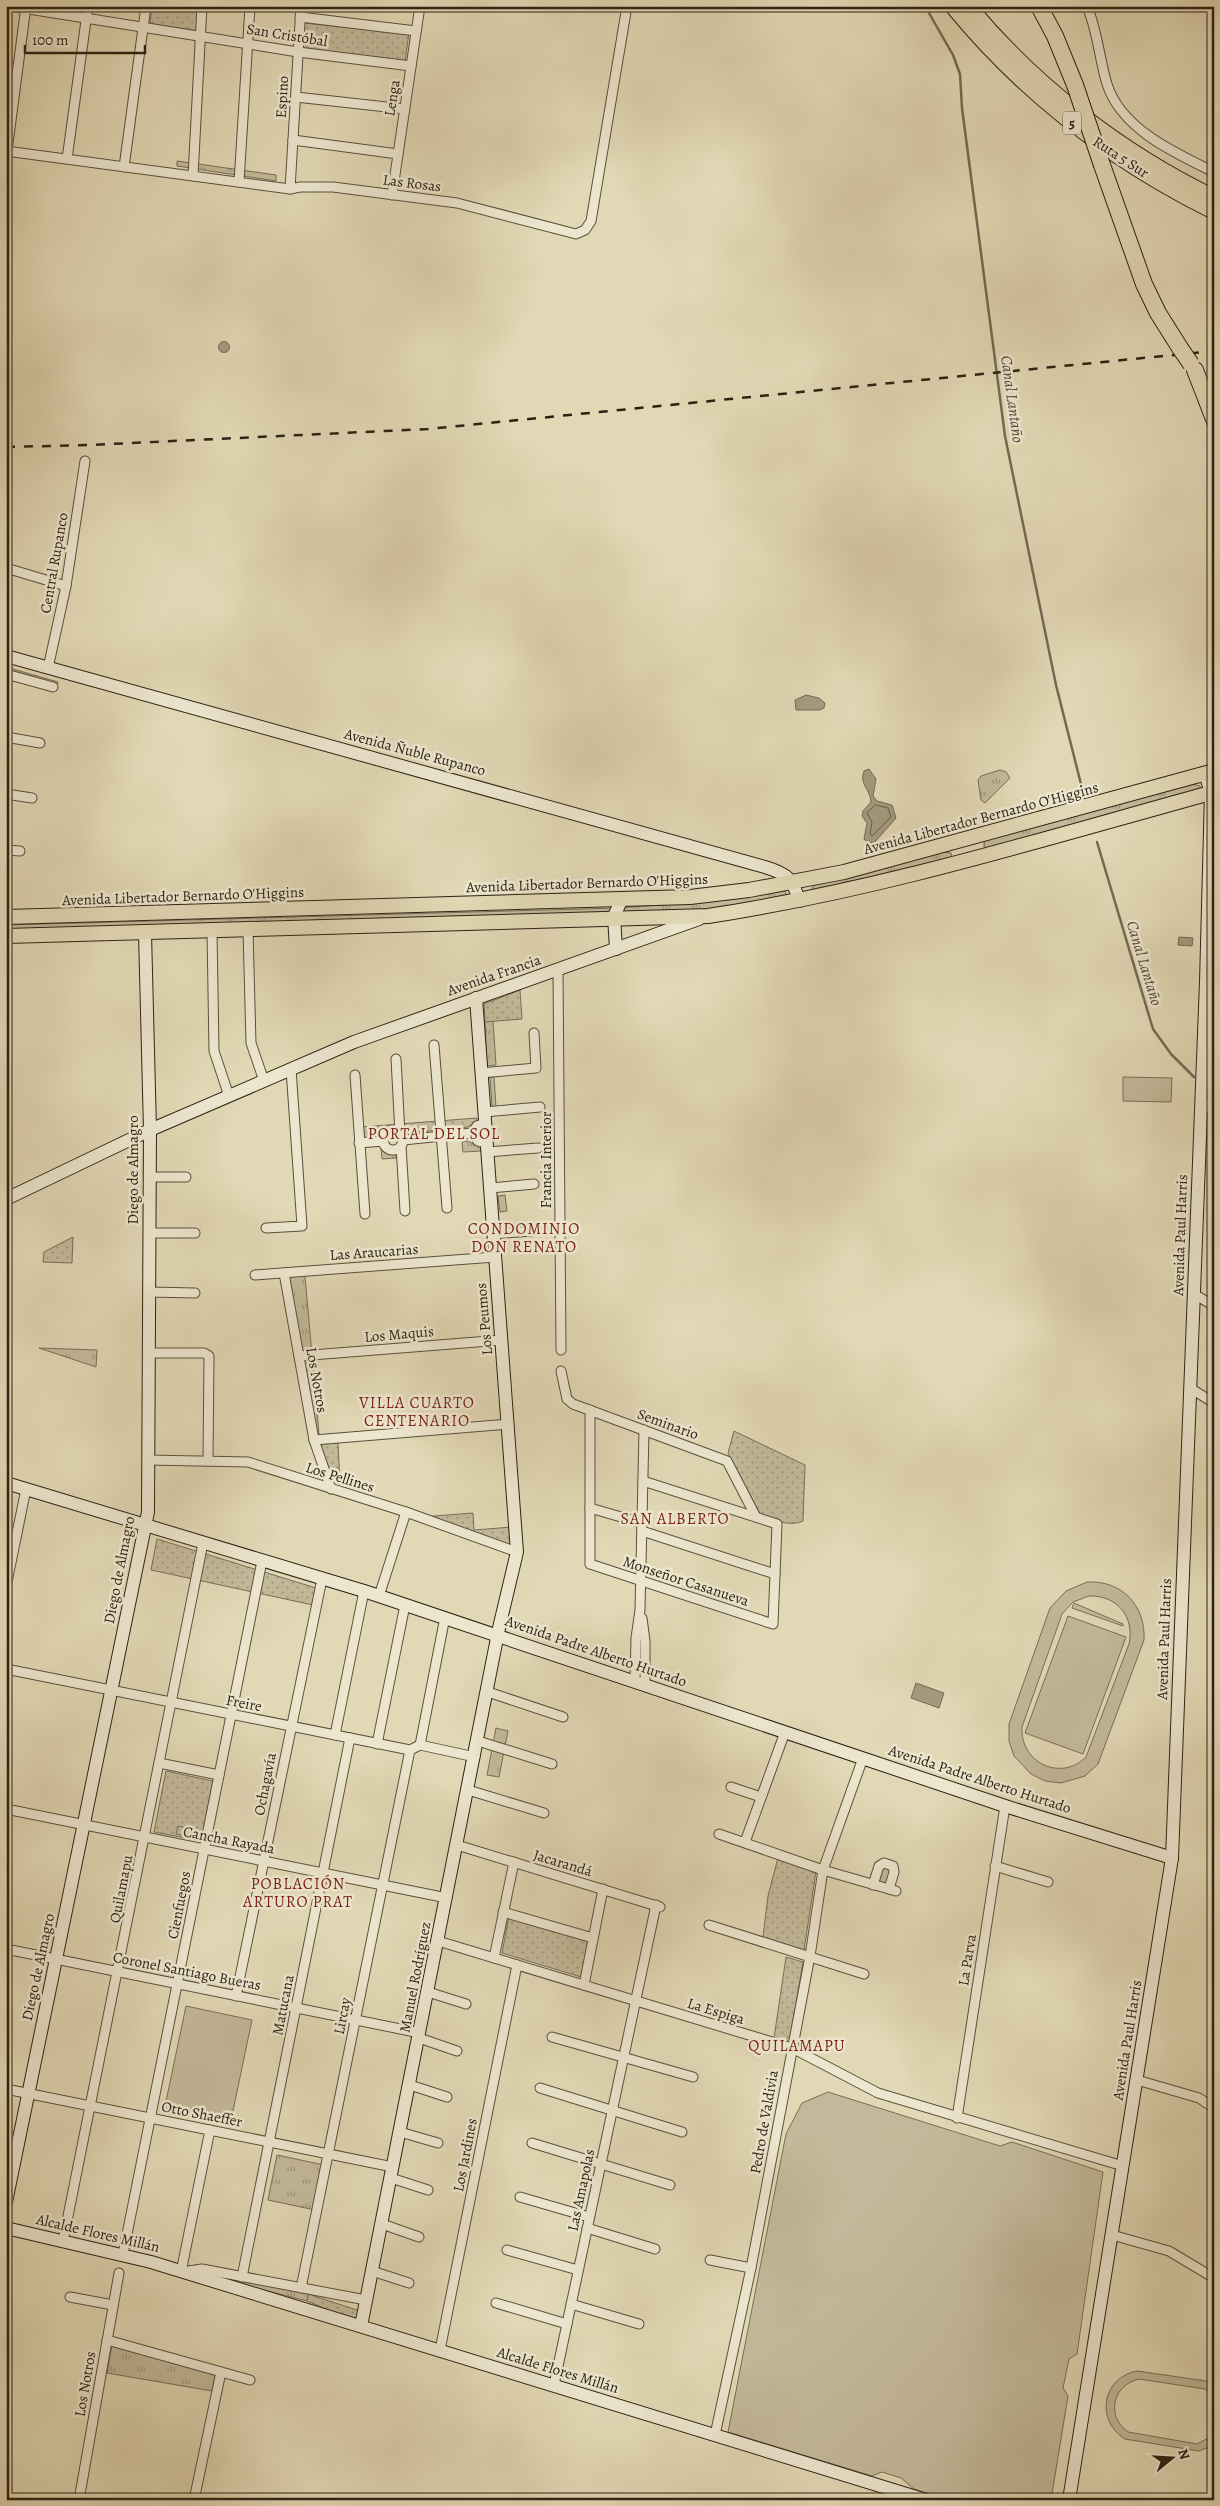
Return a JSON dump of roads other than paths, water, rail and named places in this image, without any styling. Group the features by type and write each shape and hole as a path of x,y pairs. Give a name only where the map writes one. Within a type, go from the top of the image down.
{"highway":[{"name":"Ruta 5 Sur","path":"953,6 1004,63 1059,113 1120,158 1164,185 1214,211"},
{"name":"Ruta 5 Sur","path":"968,6 1027,68 1088,120 1157,168 1214,198"},
{"path":"1039,6 1055,36 1075,85 1144,284 1158,312 1180,348 1214,395"},
{"path":"1193,367 1214,419"}],"main road":[{"name":"Avenida Libertador Bernardo O'Higgins","path":"6,917 690,898 794,882 844,872 1210,772"},
{"path":"6,936 708,916 799,901 971,860 1212,793"},
{"path":"966,839 971,860"},
{"path":"393,926 397,917 395,906"}],"street":[{"name":"San Cristóbal","path":"10,6 26,7 298,52 411,66"},
{"path":"67,159 88,6"},
{"path":"124,167 146,6"},
{"path":"192,176 202,6"},
{"path":"239,182 250,6"},
{"name":"Espino","path":"290,189 301,6"},
{"name":"Lenga","path":"392,195 420,6"},
{"name":"Las Rosas","path":"7,151 290,189 317,186 457,203 576,234 585,230 591,221 627,6"},
{"path":"1087,6 1098,38 1106,82 1112,98 1121,112 1153,138 1214,172"},
{"path":"7,151 26,7"},
{"path":"300,17 416,31"},
{"path":"296,97 405,109"},
{"path":"293,140 398,154"},
{"name":"Central Rupanco","path":"48,668 66,586 85,461"},
{"path":"6,568 66,586"},
{"name":"Avenida Ñuble Rupanco","path":"6,656 766,867 794,882"},
{"path":"6,674 53,687"},
{"path":"6,737 40,743"},
{"name":"Avenida Paul Harris","path":"1069,2500 1172,1858 1202,1100 1210,954 1212,793 1210,772"},
{"path":"6,794 32,798"},
{"path":"6,850 20,851"},
{"path":"794,882 799,901"},
{"path":"616,949 614,913 621,901"},
{"name":"Avenida Francia","path":"6,1198 150,1130 376,1033 708,916"},
{"path":"248,930 251,1046 264,1081"},
{"path":"212,931 214,1051 229,1096"},
{"name":"Diego de Almagro","path":"6,2202 148,1512 148,1460 144,1395 148,1353 150,1130 145,933"},
{"name":"Francia Interior","path":"558,970 561,1350"},
{"name":"Los Peumos","path":"476,998 517,1552 498,1635"},
{"path":"481,1073 536,1068 534,1033"},
{"path":"434,1046 447,1208"},
{"path":"396,1059 406,1211"},
{"path":"266,1228 302,1226 291,1069"},
{"path":"354,1075 365,1214"},
{"path":"1202,1100 1214,1112"},
{"path":"384,1141 391,1149 401,1140 472,1133 485,1118 540,1107"},
{"path":"384,1141 385,1135 389,1131 395,1130 401,1140"},
{"path":"472,1133 478,1141 487,1147 538,1148"},
{"path":"360,1143 384,1141"},
{"path":"150,1177 186,1177"},
{"path":"490,1188 534,1184"},
{"path":"494,1234 532,1231"},
{"path":"149,1233 195,1233"},
{"name":"Las Araucarias","path":"255,1275 495,1256"},
{"name":"Los Notros","path":"284,1273 314,1440 331,1489"},
{"path":"149,1292 194,1293"},
{"path":"1194,1294 1214,1306"},
{"name":"Los Maquis","path":"299,1356 502,1340"},
{"path":"148,1353 208,1354 208,1460"},
{"name":"Seminario","path":"561,1371 567,1399 573,1404 727,1461 756,1517"},
{"path":"1190,1388 1214,1403"},
{"path":"590,1410 590,1508 775,1574 777,1524 643,1481"},
{"path":"314,1440 509,1424"},
{"path":"640,1683 645,1641 640,1610 644,1430"},
{"name":"Los Pellines","path":"148,1460 248,1462 406,1512 517,1552"},
{"name":"Avenida Padre Alberto Hurtado","path":"6,1483 364,1591 1005,1806 1172,1858"},
{"path":"6,1587 26,1489"},
{"name":"Monseñor Casanueva","path":"590,1508 590,1564 773,1624 775,1574"},
{"path":"379,1596 406,1512"},
{"name":"Quilamapu","path":"63,2241 146,1837 203,1543"},
{"name":"Cienfuegos","path":"123,2254 262,1561"},
{"name":"Ochagavía","path":"236,1996 322,1578"},
{"path":"335,1735 364,1591"},
{"path":"377,1744 405,1605"},
{"path":"420,1745 445,1618"},
{"name":"Manuel Rodríguez","path":"361,2326 498,1635"},
{"name":"Freire","path":"6,1669 410,1750"},
{"path":"488,1692 563,1717"},
{"path":"745,1842 785,1732"},
{"name":"Matucana","path":"242,2277 350,1738"},
{"path":"478,1741 552,1764"},
{"path":"410,1750 420,1745 475,1757"},
{"name":"Lircay","path":"301,2288 410,1750"},
{"name":"Pedro de Valdivia","path":"715,2435 752,2268 810,1956 823,1870 864,1758"},
{"path":"159,1763 219,1775"},
{"path":"731,1787 761,1797"},
{"path":"468,1790 544,1813"},
{"name":"La Parva","path":"957,2118 1005,1806"},
{"name":"Cancha Rayada","path":"6,1809 447,1898"},
{"path":"719,1834 823,1870 873,1885 892,1890 893,1866 884,1863 880,1866 873,1885"},
{"name":"Jacarandá","path":"457,1845 658,1906"},
{"path":"494,1958 514,1862"},
{"path":"995,1866 1048,1882"},
{"path":"584,1985 603,1889"},
{"name":"Las Amapolas","path":"554,2385 635,2001 658,1906"},
{"path":"503,1912 593,1938"},
{"path":"709,1925 864,1974"},
{"name":"La Espiga","path":"438,1941 792,2048 878,2094 1123,2166"},
{"name":"Coronel Santiago Bueras","path":"6,1949 356,2020 420,2036 457,2051"},
{"name":"Los Jardines","path":"440,2350 517,1965"},
{"path":"428,1992 466,2004"},
{"path":"552,2037 693,2077"},
{"path":"1137,2080 1199,2098 1214,2108"},
{"path":"410,2085 448,2097"},
{"path":"540,2088 682,2132"},
{"name":"Otto Shaeffer","path":"6,2089 328,2154 392,2173 428,2190"},
{"path":"181,2272 210,2130"},
{"path":"400,2132 438,2143"},
{"path":"532,2143 670,2185"},
{"path":"520,2197 589,2217"},
{"path":"382,2224 419,2236"},
{"name":"Alcalde Flores Millán","path":"6,2228 123,2254 926,2500"},
{"path":"587,2228 655,2249"},
{"path":"1112,2235 1170,2251 1214,2278"},
{"path":"507,2250 578,2270"},
{"path":"710,2260 752,2268"},
{"name":"Alcalde Flores Millán","path":"181,2272 196,2268 366,2300"},
{"path":"372,2271 409,2283"},
{"name":"Los Notros","path":"79,2500 119,2273"},
{"path":"70,2297 113,2305"},
{"path":"496,2303 567,2324"},
{"path":"571,2304 639,2324"},
{"path":"107,2340 250,2380"},
{"path":"194,2500 221,2372"}],"water":[{"path":"224,341 230,347 224,353 218,347"},
{"path":"806,695 819,698 825,703 824,708 820,710 796,710 795,700"},
{"path":"869,769 876,779 873,796 877,801 892,805 896,818 875,842 868,843 864,839 867,823 862,816 863,811 871,802 863,780 864,771"},
{"path":"1179,937 1193,938 1192,946 1178,945"},
{"path":"916,1683 944,1693 939,1708 911,1698"}],"waterway":[{"name":"Canal Lantaño","path":"925,6 953,55 960,74 962,108 1005,436 1056,685 1084,796"},
{"name":"Canal Lantaño","path":"1097,842 1153,1029 1171,1054 1194,1077"}],"railway":[{"path":"6,447 89,445 428,429 1214,351"}],"district":[{"name":"PORTAL DEL SOL","path":"434,1133"},
{"name":"CONDOMINIO DON RENATO","path":"524,1237"},
{"name":"VILLA CUARTO CENTENARIO","path":"417,1411"},
{"name":"SAN ALBERTO","path":"675,1518"},
{"name":"POBLACIÓN ARTURO PRAT","path":"298,1892"},
{"name":"QUILAMAPU","path":"797,2045"}]}
